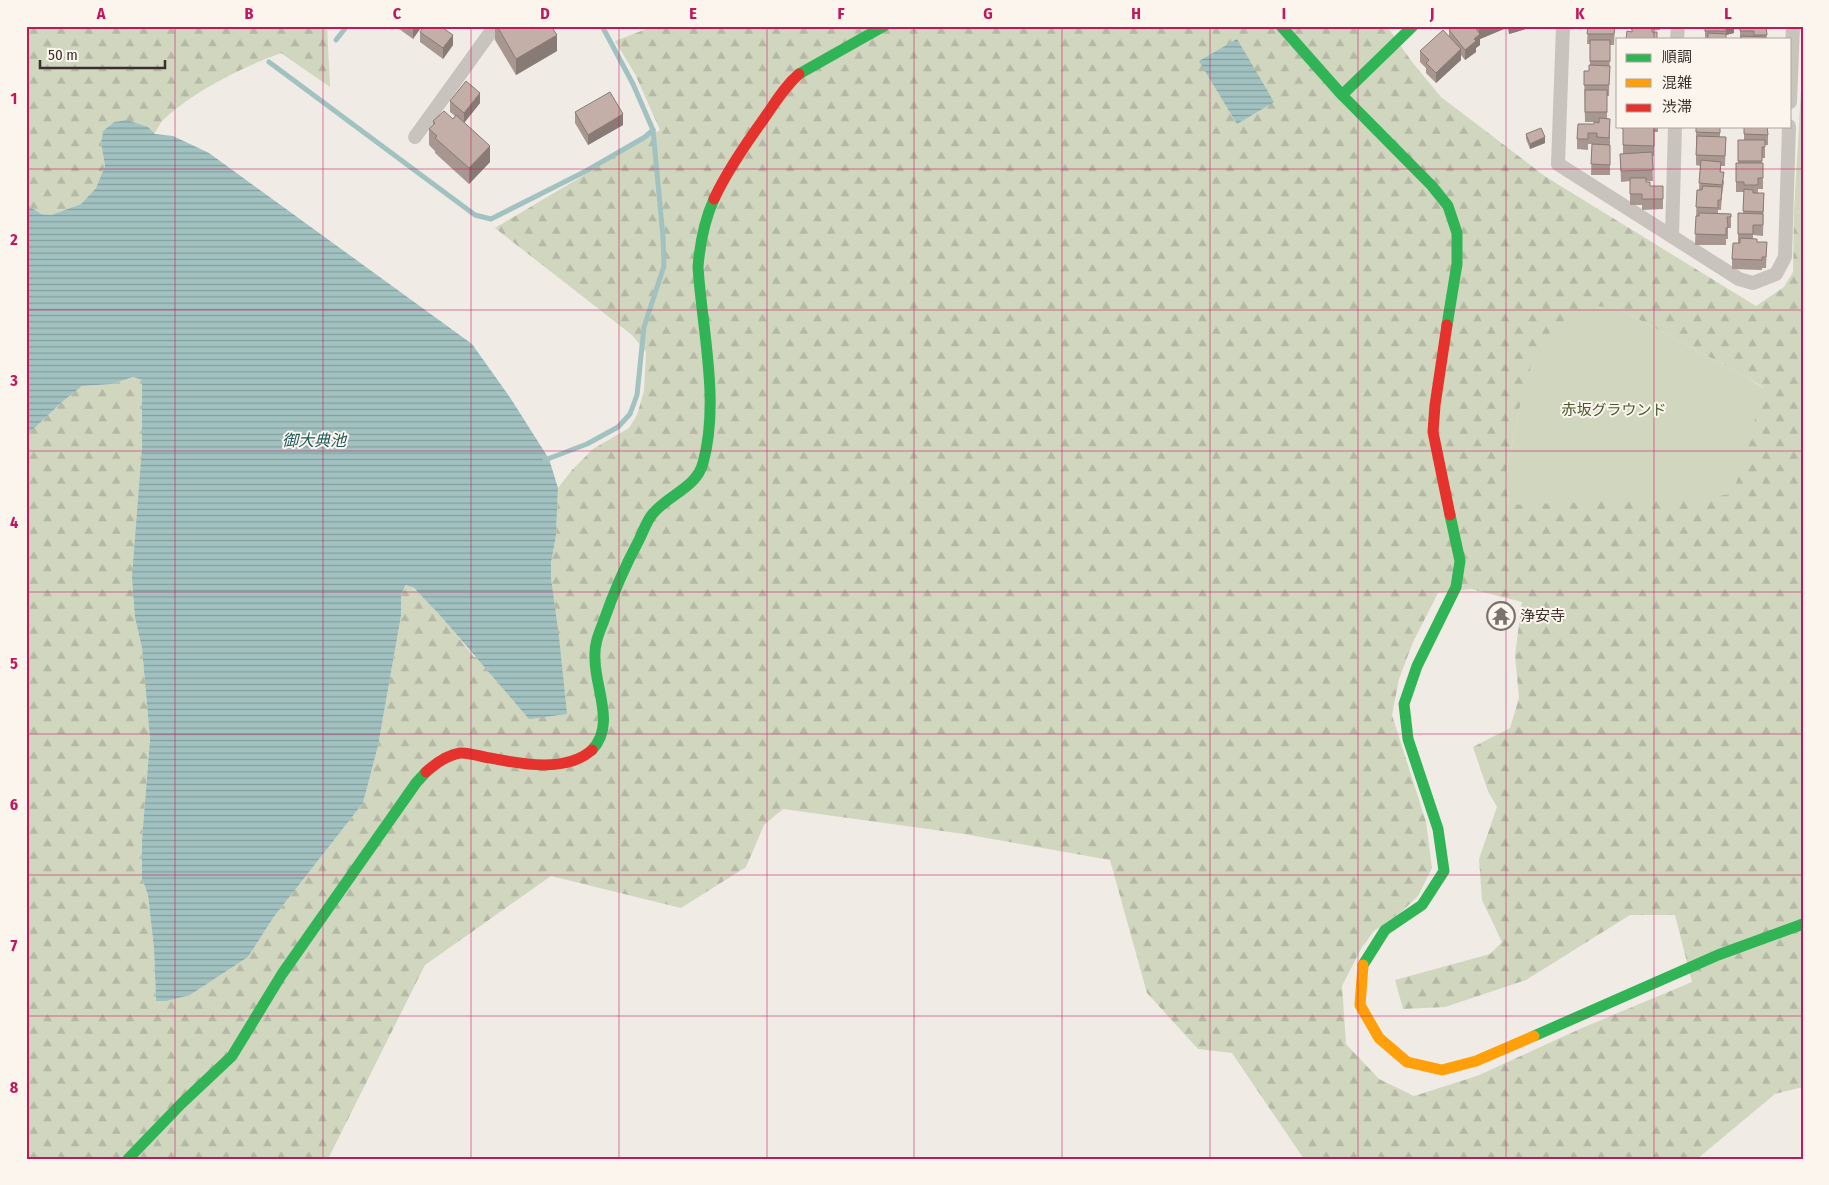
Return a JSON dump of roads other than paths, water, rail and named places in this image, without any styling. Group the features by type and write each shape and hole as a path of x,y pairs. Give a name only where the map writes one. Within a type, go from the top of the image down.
{"street":[{"path":"415,137 495,26"},
{"path":"128,1159 232,1056 287,966 416,783 432,765 447,756 461,753 550,766 578,759 592,750 603,733 604,722 594,666 595,648 610,605 630,556 653,513 666,501 694,482 703,465 709,426 708,382 698,263 704,226 716,196 743,146 788,84 804,71 884,26"},
{"path":"1281,26 1286,34 1342,95 1432,186 1448,206 1457,233 1457,264 1435,405 1433,432 1460,561 1456,587 1417,666 1404,704 1408,739 1438,829 1444,871 1422,905 1385,930 1363,964 1360,1005 1379,1038 1407,1062 1442,1070 1476,1061 1718,955 1803,924"},
{"path":"1342,95 1413,26"},
{"path":"1563,26 1558,164 1739,278 1753,284 1776,274 1785,257 1789,128"},
{"path":"1792,51 1793,26"},
{"path":"1672,236 1675,128"}],"water":[{"path":"1237,39 1274,102 1237,124 1199,61"},
{"name":"御大典池","path":"127,120 148,127 155,134 173,136 209,153 472,344 511,399 549,459 558,488 556,536 551,563 551,578 567,714 529,719 438,613 414,588 406,585 401,595 401,616 378,746 363,803 273,918 248,957 190,995 167,1001 156,1001 154,949 148,895 142,878 142,839 150,739 142,648 135,618 132,577 142,448 142,380 133,377 112,384 82,386 26,436 26,204 41,214 51,215 81,204 96,188 105,166 101,143 103,131 114,122"}],"waterway":[{"path":"336,40 347,26"},
{"path":"545,460 587,444 618,427 630,414 637,395 644,327 664,266 653,130 633,84 602,26"},
{"path":"269,62 475,215 491,219 586,171 645,137 653,130"}],"place":[{"name":"浄安寺","path":"1501,616"}],"park label":[{"name":"赤坂グラウンド","path":"1614,410"}]}
